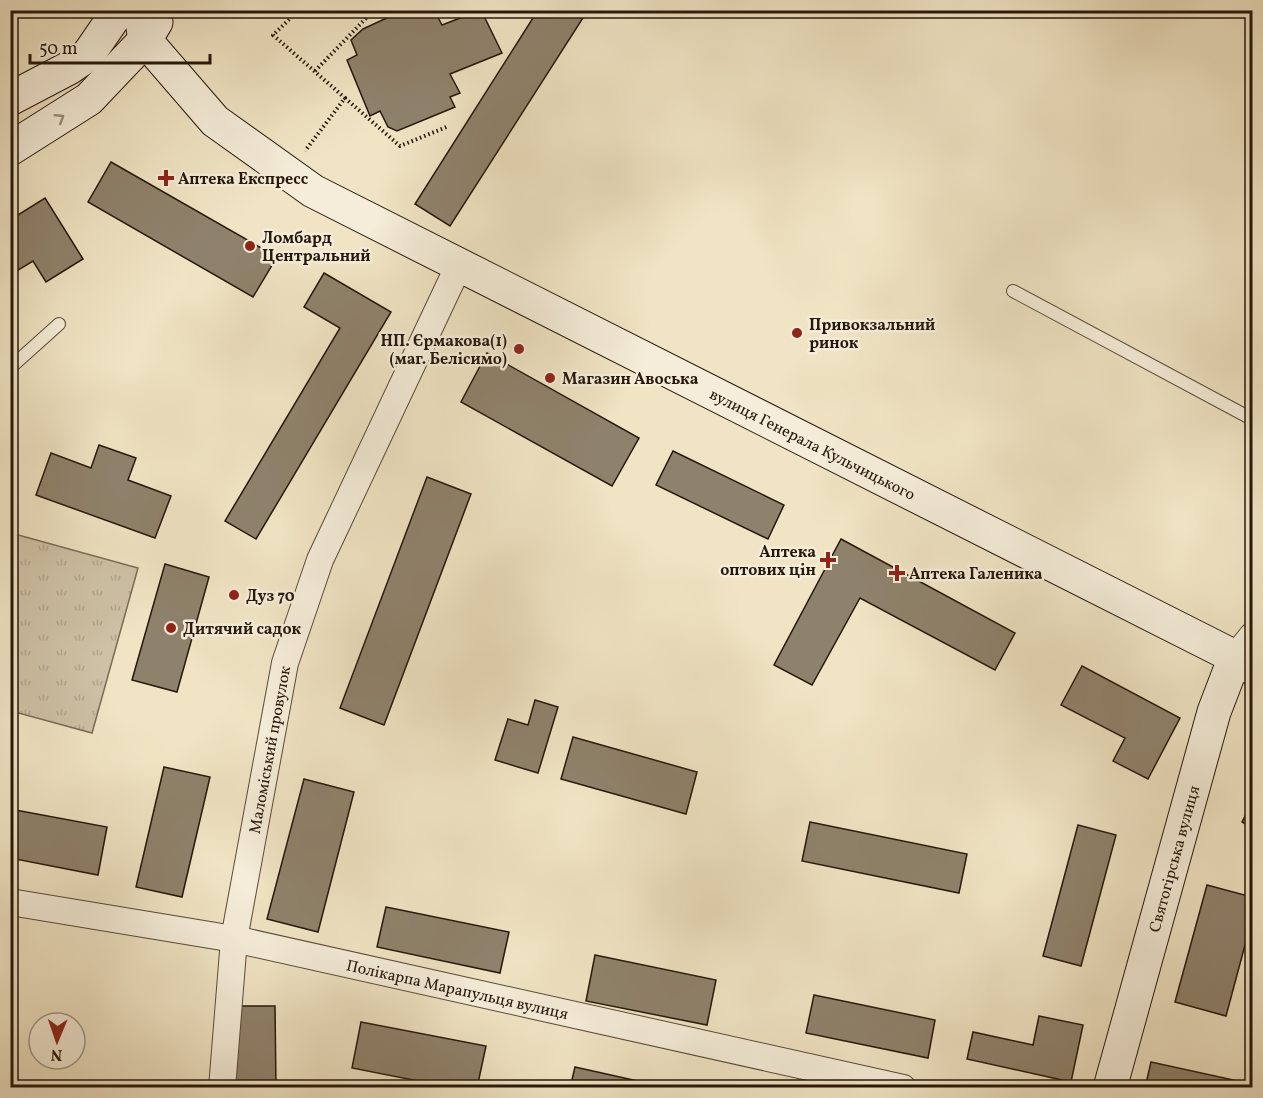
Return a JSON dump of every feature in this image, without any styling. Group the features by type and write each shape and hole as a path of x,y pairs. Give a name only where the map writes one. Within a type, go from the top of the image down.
{"street":[{"path":"10,99 69,68 88,55 119,10"},
{"path":"10,149 89,99 143,25 164,10"},
{"name":"вулиця Генерала Кульчицького","path":"143,25 215,121 313,191 1247,654"},
{"name":"Маломіський провулок","path":"222,1088 234,939 285,663 320,560 459,265"},
{"name":"Святогірська вулиця","path":"1110,1088 1214,712 1247,654"},
{"name":"Полікарпа Марапульця вулиця","path":"10,902 234,939 903,1088"}],"lane":[{"path":"1013,291 1252,418"},
{"path":"10,368 59,324"}],"path":[{"path":"299,10 273,35 400,146 449,126"},
{"path":"315,71 374,10"},
{"path":"508,10 517,17"},
{"path":"288,173 345,98"}],"green space":[{"path":"11,533 138,568 92,733 11,711"}],"building":[{"path":"404,10 434,10 442,25 481,10 502,53 450,74 460,93 450,97 455,107 397,131 388,127 380,111 370,116 347,60 357,55 351,40 363,29"},
{"path":"538,10 588,10 450,226 415,204"},
{"path":"111,162 277,257 253,297 88,202"},
{"path":"45,198 83,259 46,282 33,261 10,275 10,220"},
{"path":"324,273 391,312 256,539 225,521 340,328 304,307"},
{"path":"487,353 639,438 612,486 461,402"},
{"path":"99,445 136,458 128,480 171,496 155,538 36,495 51,453 91,468"},
{"path":"673,451 784,505 768,539 656,485"},
{"path":"427,477 471,494 384,725 340,708"},
{"path":"841,539 1015,633 995,670 860,598 812,685 774,665"},
{"name":"Дитячий садок","path":"165,564 209,577 177,692 132,680"},
{"path":"1082,666 1180,718 1148,779 1113,761 1125,738 1061,705"},
{"path":"535,700 558,707 538,773 495,760 508,719 528,725"},
{"path":"573,737 697,772 686,814 561,779"},
{"path":"164,767 210,777 182,897 136,887"},
{"path":"304,779 354,792 318,932 267,919"},
{"path":"1252,803 1252,828 1242,822"},
{"path":"10,809 107,827 98,875 10,858"},
{"path":"810,822 967,854 959,893 802,861"},
{"path":"1078,825 1116,835 1081,966 1043,956"},
{"path":"1207,885 1252,897 1252,919 1226,1016 1175,1002"},
{"path":"386,907 509,932 500,973 377,947"},
{"path":"595,955 716,980 707,1025 586,1001"},
{"path":"814,995 935,1020 928,1058 806,1033"},
{"path":"231,1006 275,1006 276,1088 232,1088"},
{"path":"1039,1016 1083,1025 1071,1082 967,1059 973,1032 1033,1045"},
{"path":"361,1022 486,1046 477,1088 454,1088 352,1068"},
{"path":"1151,1062 1252,1084 1252,1088 1145,1088"},
{"path":"575,1067 669,1088 570,1088"}],"place":[{"name":"Аптека Експресс","path":"166,178"},
{"name":"Ломбард Центральний","path":"250,246"},
{"name":"Привокзальний ринок","path":"797,333"},
{"name":"НП. Єрмакова(1) (маг. Белісимо)","path":"519,349"},
{"name":"Магазин Авоська","path":"550,378"},
{"name":"Аптека оптових цін","path":"828,560"},
{"name":"Аптека Галеника","path":"897,573"},
{"name":"Дуз 70","path":"234,595"},
{"name":"Дитячий садок","path":"171,628"}]}
